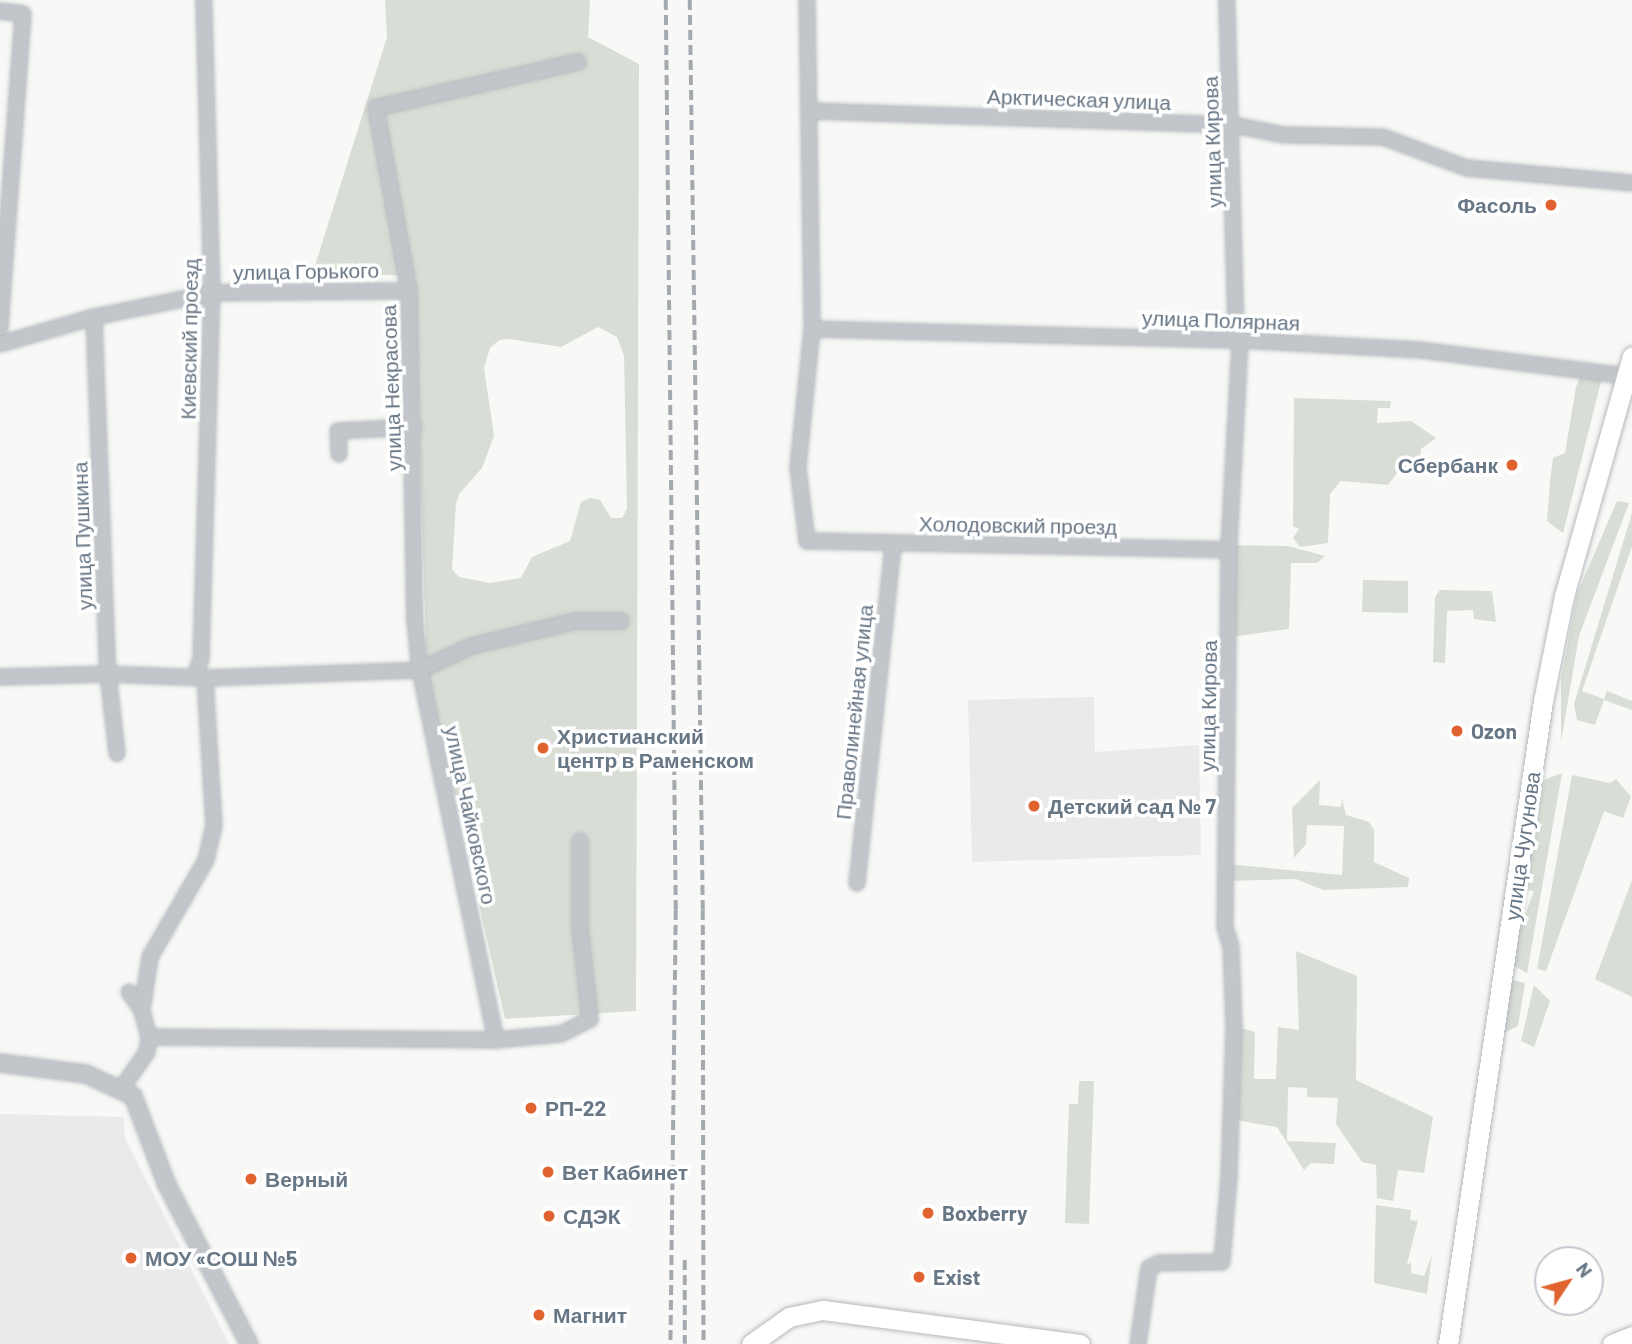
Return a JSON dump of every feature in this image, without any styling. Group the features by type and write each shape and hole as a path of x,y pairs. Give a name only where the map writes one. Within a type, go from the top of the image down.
{"main road":[{"name":"улица Чугунова","path":"1448,1344 1543,701 1564,596 1632,355"},
{"path":"751,1344 789,1317 823,1310 1080,1344"},
{"path":"1612,1344 1632,1336"}],"street":[{"name":"Киевский проезд","path":"142,1010 150,957 206,860 214,826 200,678 212,293 204,0"},
{"path":"807,0 812,329"},
{"name":"улица Кирова","path":"1138,1344 1149,1268 1159,1263 1222,1262 1234,1026 1231,947 1225,927 1229,550 1240,340 1236,331 1233,125 1227,0"},
{"path":"0,11 23,14 0,328"},
{"name":"улица Некрасова","path":"420,670 415,622 414,427 409,291 376,108 578,62"},
{"name":"Арктическая улица","path":"810,111 1233,125 1285,135 1383,137 1467,168 1632,183"},
{"name":"улица Горького","path":"0,344 94,317 212,293 409,291"},
{"name":"улица Пушкина","path":"94,317 108,674 117,753"},
{"name":"улица Полярная","path":"812,329 1240,340 1420,349 1626,376"},
{"name":"Холодовский проезд","path":"812,329 798,468 807,541 1229,550"},
{"path":"339,454 338,431 414,427"},
{"name":"Праволинейная улица","path":"857,883 893,544"},
{"path":"0,676 108,674 200,678 420,670 472,646 575,621 621,621"},
{"name":"улица Чайковского","path":"420,670 496,1040"},
{"path":"149,1037 496,1040 561,1034 590,1019 580,929 580,841"},
{"path":"122,1088 147,1052 149,1037 142,1010 129,992"},
{"path":"0,1063 86,1074 122,1088 133,1096 167,1185 249,1344"}],"shaded area":[{"path":"385,0 590,0 588,37 639,64 636,1011 505,1019 427,674 414,276 313,272 387,37","holes":["598,327 617,337 624,356 627,509 622,518 611,518 600,500 590,498 581,502 570,541 532,557 521,578 490,583 459,577 452,569 456,504 459,494 482,468 494,436 484,368 490,348 499,340 509,339 561,347"]},
{"path":"1584,367 1604,370 1563,533 1547,521 1550,481 1553,458 1565,453 1576,387"},
{"path":"1294,398 1391,401 1390,408 1378,408 1377,423 1411,421 1436,438 1421,449 1419,469 1409,475 1397,473 1388,485 1341,481 1330,494 1328,543 1300,547 1293,538 1299,529 1293,526"},
{"path":"1617,501 1629,503 1579,636 1561,742 1561,679 1577,594"},
{"path":"1632,513 1632,546 1582,691 1604,699 1607,691 1632,701 1632,710 1604,700 1595,725 1577,720 1574,704"},
{"path":"1229,545 1288,546 1325,556 1317,563 1291,563 1289,629 1231,637"},
{"path":"1363,580 1408,581 1408,613 1362,612"},
{"path":"1440,590 1492,591 1496,622 1474,619 1473,610 1447,611 1445,663 1433,662 1435,597"},
{"name":"Детский сад № 7","path":"1094,697 1095,752 1199,745 1201,855 972,862 968,700"},
{"path":"1562,773 1527,973 1513,965 1509,957 1534,891 1527,890 1527,857 1539,782"},
{"path":"1572,775 1610,783 1616,779 1631,797 1623,818 1604,811 1546,971 1537,969"},
{"path":"1320,780 1319,805 1341,807 1342,799 1346,815 1369,822 1374,830 1374,862 1409,878 1408,887 1323,890 1296,879 1226,881 1226,864 1342,875 1344,826 1307,825 1306,844 1294,858 1292,808"},
{"path":"1632,880 1632,997 1595,979"},
{"path":"1296,951 1357,976 1356,1080 1433,1117 1424,1173 1398,1170 1393,1201 1377,1198 1376,1165 1362,1162 1336,1124 1338,1098 1307,1097 1307,1088 1288,1087 1287,1141 1336,1143 1334,1164 1311,1163 1304,1170 1277,1127 1229,1119 1234,1026 1255,1032 1254,1079 1276,1079 1278,1027 1299,1030"},
{"path":"1512,980 1525,983 1518,1026 1497,1036 1507,984"},
{"path":"1534,985 1550,1001 1534,1047 1521,1041"},
{"path":"1079,1081 1094,1081 1089,1224 1065,1223 1069,1104 1078,1104"},
{"path":"0,1114 124,1117 125,1138 229,1344 0,1344"},
{"path":"1376,1205 1411,1210 1410,1220 1418,1221 1407,1264 1411,1263 1411,1273 1424,1276 1432,1255 1427,1294 1374,1283"}],"railway":[{"path":"666,0 676,910 671,1344"},
{"path":"690,0 703,910 704,1344"},
{"path":"685,1260 685,1344"}],"place":[{"name":"Фасоль","path":"1551,205"},
{"name":"Сбербанк","path":"1512,465"},
{"name":"Ozon","path":"1457,731"},
{"name":"Христианский центр в Раменском","path":"543,748"},
{"name":"Детский сад № 7","path":"1034,806"},
{"name":"РП-22","path":"531,1108"},
{"name":"Вет Кабинет","path":"548,1172"},
{"name":"Верный","path":"251,1179"},
{"name":"Boxberry","path":"928,1213"},
{"name":"СДЭК","path":"549,1216"},
{"name":"МОУ «СОШ №5","path":"131,1258"},
{"name":"Exist","path":"919,1277"},
{"name":"Магнит","path":"539,1315"}]}
